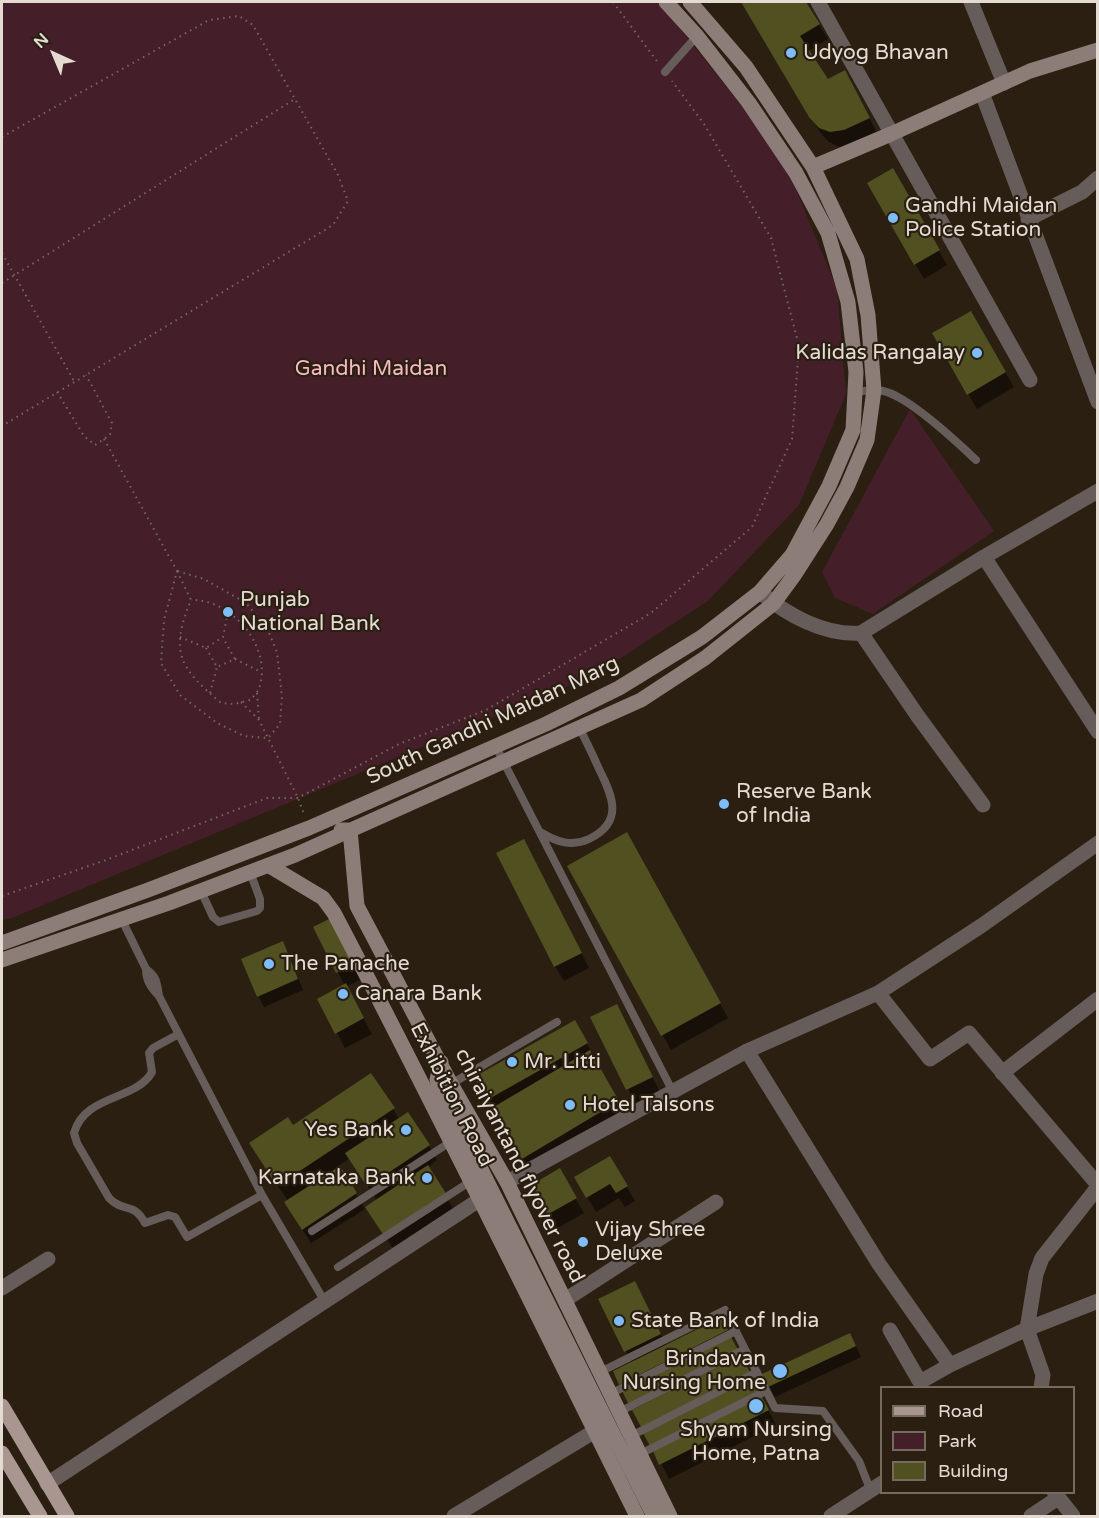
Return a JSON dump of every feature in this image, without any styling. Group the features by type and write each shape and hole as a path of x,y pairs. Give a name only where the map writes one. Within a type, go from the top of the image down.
{"main road":[{"name":"South Gandhi Maidan Marg","path":"2,943 309,828 496,747 619,688 702,637 760,592 792,555 829,486 853,430 856,372 848,302 828,233 796,173 749,103 697,36 666,2"},
{"path":"2,960 201,891 268,865 579,727 650,694 705,658 773,604 806,558 847,488 867,440 874,390 868,315 857,259 813,167 746,67 690,2"},
{"path":"813,167 1030,71 1098,50"},
{"path":"309,828 350,830"},
{"name":"chiraiyantand flyover road","path":"350,830 357,906 441,1062 444,1086 507,1182 670,1516"},
{"name":"Exhibition Road","path":"268,865 323,898 334,913 452,1140 637,1516"},
{"path":"416,1070 444,1086 654,1516"},
{"path":"2,1406 67,1516"},
{"path":"2,1453 40,1516"}],"street":[{"path":"818,2 1029,380"},
{"path":"971,2 1004,83"},
{"path":"982,93 1095,392"},
{"path":"1028,219 1082,192 1098,178"},
{"path":"760,592 773,604 789,613 828,630 847,634 861,633 1098,490"},
{"path":"984,557 1098,732"},
{"path":"861,633 983,805"},
{"path":"507,1182 747,1051 879,993 981,926 1098,843"},
{"path":"879,993 930,1059 969,1033 1098,1186 1042,1258 1036,1274 1028,1329 1043,1374 1041,1386"},
{"path":"1002,1073 1098,999"},
{"path":"747,1051 879,1264 950,1365"},
{"path":"47,1484 480,1200"},
{"path":"565,1300 716,1202"},
{"path":"2,1288 48,1259"},
{"path":"890,1330 920,1382 950,1365 1028,1329 1098,1301"},
{"path":"454,1516 595,1431"},
{"path":"831,1516 876,1486"},
{"path":"1030,1516 1056,1495 1073,1516"}],"lane":[{"path":"665,72 697,36"},
{"path":"855,392 874,390 894,395 945,431 976,460"},
{"path":"541,832 556,842 579,844 599,834 610,822 614,807 610,792 579,727"},
{"path":"496,747 673,1092"},
{"path":"201,891 213,917 219,922 256,910 260,908 260,899 249,872"},
{"path":"122,918 146,969 146,978 150,987 159,996 177,1035 262,1195 325,1302"},
{"path":"444,1086 557,1022"},
{"path":"177,1035 153,1048 149,1053 152,1072 144,1082 82,1115 74,1132 77,1143 108,1198 114,1204 134,1209 145,1223 168,1215 176,1217 187,1237 262,1195"},
{"path":"312,1231 452,1140"},
{"path":"338,1268 471,1182"},
{"path":"600,1372 725,1310 776,1408 823,1411 876,1486"},
{"path":"610,1394 736,1331"},
{"path":"619,1412 745,1349"},
{"path":"631,1436 757,1372"},
{"path":"640,1454 766,1390"}],"path":[{"path":"2,897 267,798 298,798 399,744 486,711 651,613 752,527 792,439 799,346 771,238 704,124 613,2"},
{"path":"2,137 209,20 238,16 253,25 338,175 348,201 333,225 2,426"},
{"path":"2,283 295,99"},
{"path":"2,253 75,382"},
{"path":"57,392 84,435 95,445 110,435 112,423 86,375"},
{"path":"104,439 191,600 182,622 179,644 185,668 221,703 250,700 260,686 261,672 257,649 248,630 228,612 200,600 191,600"},
{"path":"177,571 164,620 161,663 180,695 218,723 244,736 268,738"},
{"path":"177,571 204,579 246,603 267,628 277,652 282,697 280,724 268,738"},
{"path":"228,612 223,638 235,659 261,672"},
{"path":"180,637 206,648 217,667 210,693"},
{"path":"206,648 223,638"},
{"path":"217,667 235,659"},
{"path":"257,692 259,720"},
{"path":"241,702 259,720 298,798 309,828"}],"green space":[{"name":"Gandhi Maidan","path":"2,2 656,2 661,5 783,158 837,289 846,394 799,505 708,601 595,675 12,918 2,920"},
{"path":"910,409 994,531 873,614 835,598 822,572"}],"building":[{"name":"Udyog Bhavan","path":"741,2 806,2 820,24 800,36 828,79 845,70 870,118 844,130 830,132 819,128 809,117"},
{"path":"893,168 940,250 914,265 867,183"},
{"path":"971,311 1006,372 967,395 932,333"},
{"path":"627,832 721,1003 661,1036 567,866"},
{"path":"524,839 582,953 554,967 496,853"},
{"path":"335,916 358,962 336,973 313,927"},
{"path":"283,941 298,979 257,997 241,959"},
{"path":"346,983 364,1018 335,1034 317,999"},
{"path":"617,1004 653,1077 626,1090 590,1017"},
{"path":"575,1020 588,1043 487,1100 474,1077"},
{"path":"590,1050 619,1101 522,1159 492,1108"},
{"path":"371,1073 395,1108 277,1186 249,1143 288,1117 293,1125"},
{"path":"408,1112 430,1145 367,1187 345,1153"},
{"path":"610,1156 628,1186 616,1193 610,1184 586,1198 574,1177"},
{"path":"428,1165 447,1195 384,1236 365,1207"},
{"path":"340,1166 357,1193 302,1230 284,1202"},
{"path":"560,1168 577,1198 545,1216 528,1187"},
{"path":"635,1281 661,1334 624,1352 598,1299"},
{"path":"722,1317 728,1330 619,1385 613,1371"},
{"path":"850,1333 856,1346 768,1387 762,1374"},
{"path":"731,1337 738,1350 629,1405 622,1391"},
{"path":"741,1355 750,1372 641,1427 632,1410"},
{"path":"752,1378 759,1391 650,1446 643,1433"},
{"path":"762,1397 769,1410 659,1465 653,1451"}],"place":[{"name":"Udyog Bhavan","path":"791,53"},
{"name":"Gandhi Maidan Police Station","path":"893,218"},
{"name":"Kalidas Rangalay","path":"977,353"},
{"name":"Punjab National Bank","path":"228,612"},
{"name":"Reserve Bank of India","path":"724,804"},
{"name":"The Panache","path":"269,964"},
{"name":"Canara Bank","path":"343,994"},
{"name":"Mr. Litti","path":"512,1062"},
{"name":"Hotel Talsons","path":"570,1105"},
{"name":"Yes Bank","path":"406,1130"},
{"name":"Karnataka Bank","path":"427,1178"},
{"name":"Vijay Shree Deluxe","path":"583,1242"},
{"name":"State Bank of India","path":"619,1321"},
{"name":"Brindavan Nursing Home","path":"780,1371"},
{"name":"Shyam Nursing Home, Patna","path":"756,1406"}]}
